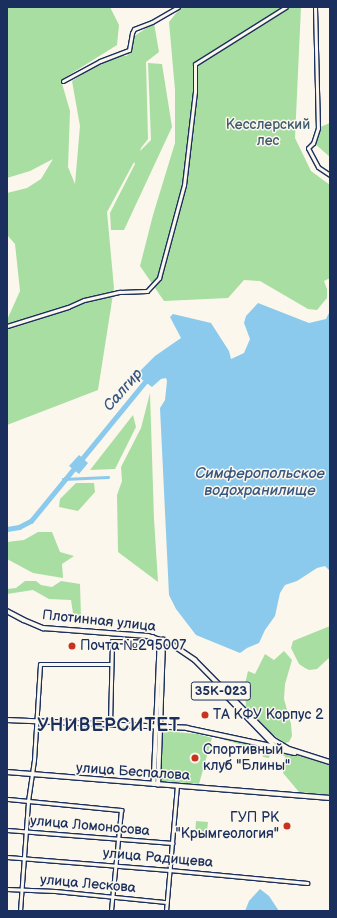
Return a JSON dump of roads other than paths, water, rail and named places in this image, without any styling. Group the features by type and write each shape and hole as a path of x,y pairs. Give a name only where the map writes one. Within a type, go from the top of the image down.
{"main road":[{"name":"Плотинная улица","path":"7,611 34,625 53,629 152,637 163,640"},
{"path":"152,637 158,642 160,649 159,726"},
{"path":"156,785 163,640 179,648 195,660 269,737 295,751"},
{"name":"35К-023","path":"163,640 195,663 280,750"},
{"path":"7,720 159,726 196,729 275,746 330,762"},
{"path":"242,739 280,750 316,758"},
{"name":"улица Беспалова","path":"7,772 330,798"}],"street":[{"path":"63,81 100,61 129,50 134,29 152,22 178,7"},
{"path":"7,326 68,307 84,300 120,292 147,291 159,278 184,185 195,92 195,64 286,7"},
{"path":"315,7 318,128 313,144 308,148 318,167 330,175"},
{"name":"Плотинная улица","path":"111,664 112,641 158,642"},
{"path":"20,911 28,801 37,721 40,664 111,664 110,724"},
{"path":"166,911 176,786"},
{"path":"7,799 121,810 111,911"},
{"name":"улица Ломоносова","path":"7,830 172,843"},
{"name":"улица Радищева","path":"7,857 307,883"},
{"name":"улица Лескова","path":"7,889 166,902"}],"water":[{"name":"Симферопольское водохранилище","path":"258,303 309,323 326,319 330,311 330,571 325,566 317,568 297,581 285,585 280,593 275,616 265,630 259,643 240,653 196,635 176,609 169,595 160,408 165,400 167,381 166,378 161,379 152,387 136,375 155,356 181,338 170,317 173,314 211,323 229,351 231,359 244,353 250,339 244,323 246,316"},
{"path":"79,455 88,463 79,474 69,466"},
{"path":"260,889 269,896 279,911 245,911 249,901"}],"waterway":[{"name":"Салгир","path":"7,529 19,527 31,521 148,378"},
{"path":"63,479 108,477"}],"place":[{"name":"Почта №295007","path":"72,646"},
{"name":"ТА КФУ Корпус 2","path":"205,715"},
{"name":"Спортивный клуб \"Блины\"","path":"195,758"},
{"name":"ГУП РК \"Крымгеология\"","path":"287,826"}],"district":[{"name":"УНИВЕРСИТЕТ","path":"109,726"}],"park label":[{"name":"Кесслерский лес","path":"268,134"}]}
